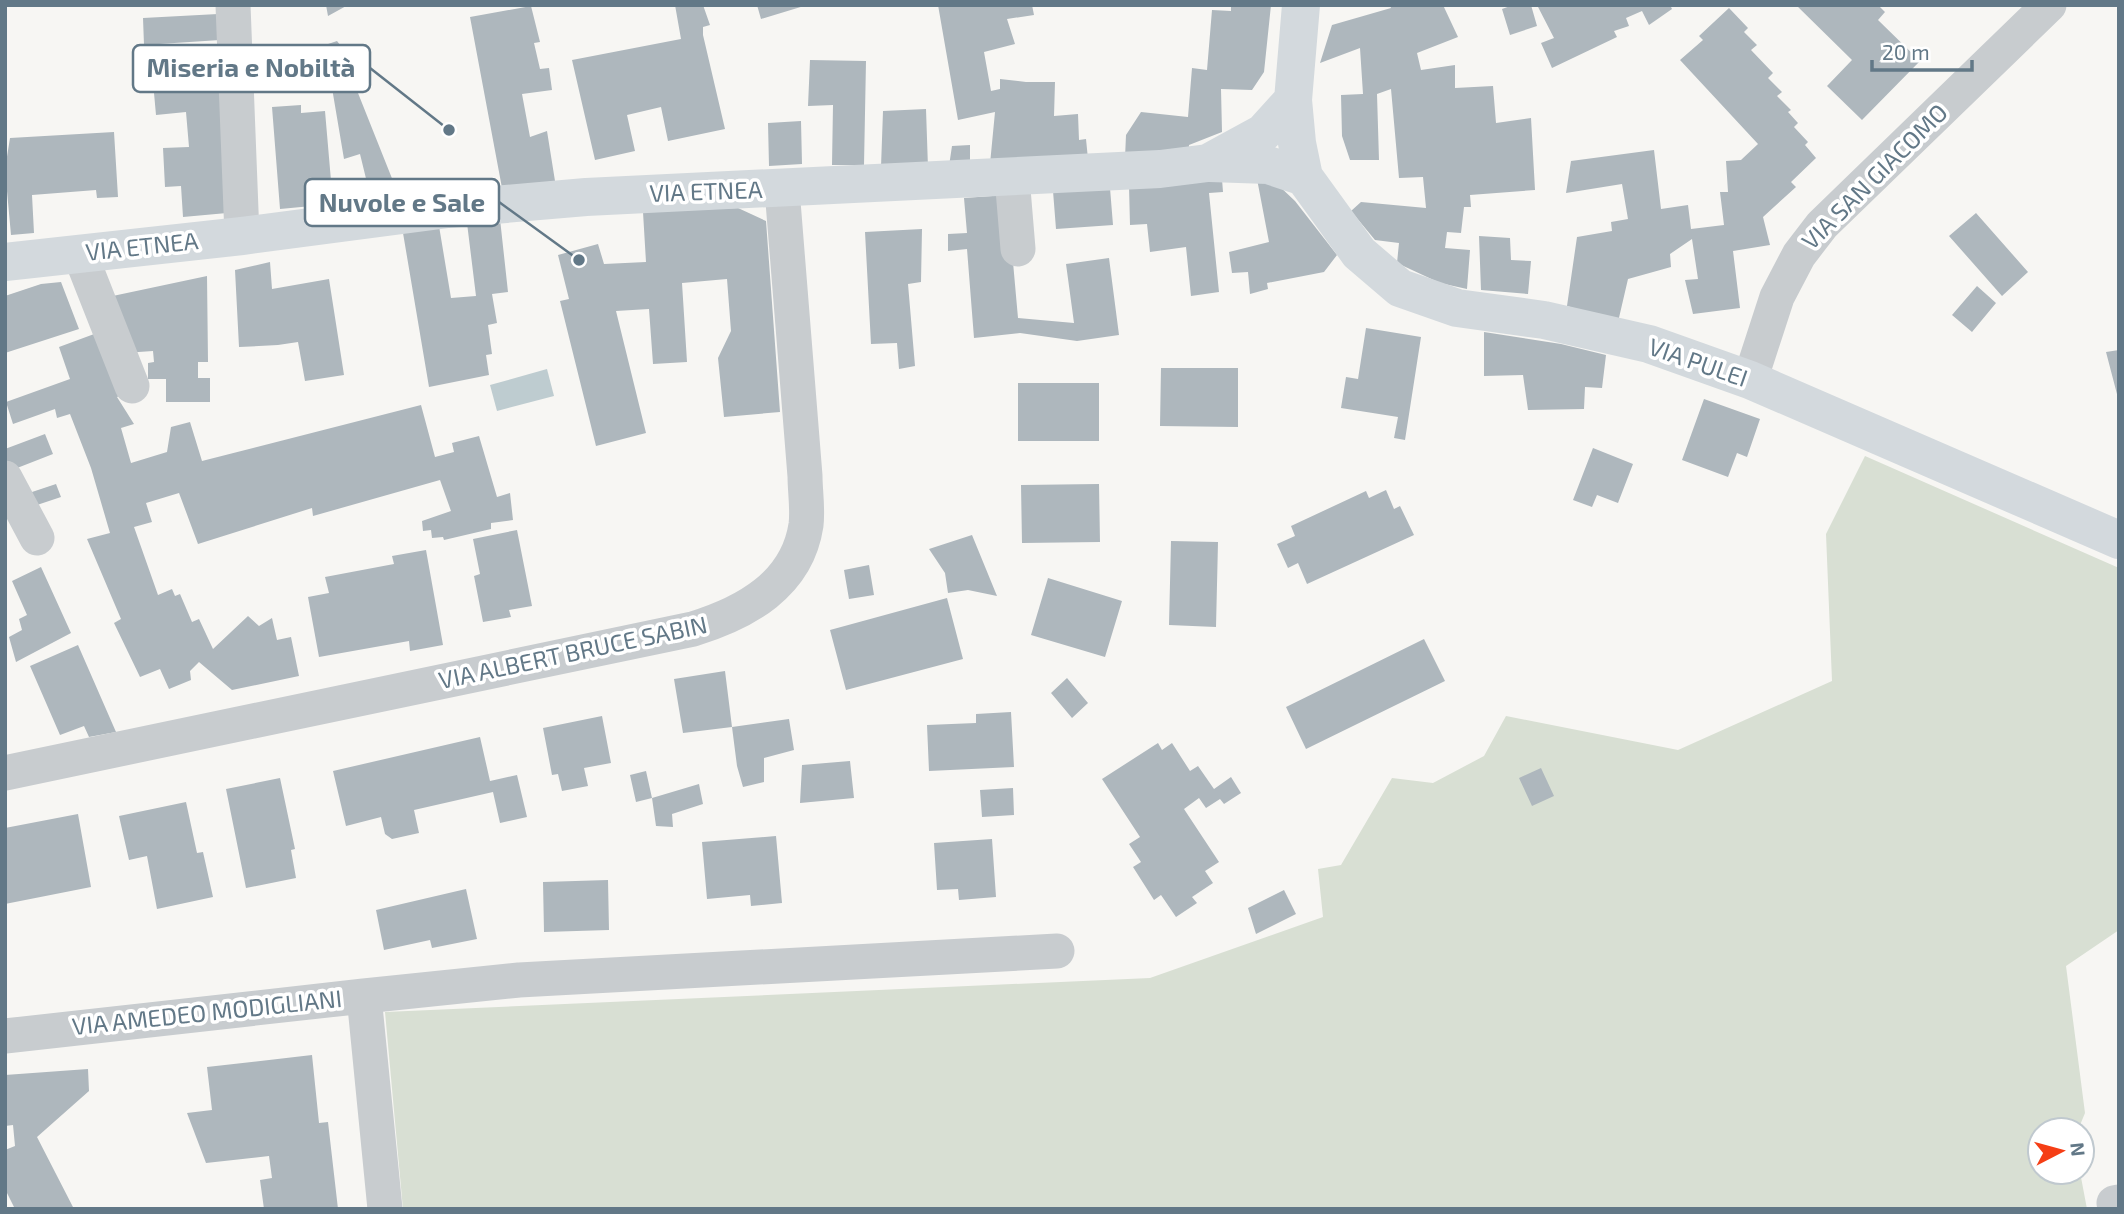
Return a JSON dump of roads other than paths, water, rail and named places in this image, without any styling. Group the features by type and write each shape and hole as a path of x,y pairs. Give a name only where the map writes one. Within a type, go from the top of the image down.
{"main road":[{"path":"1301,5 1293,100 1297,143 1304,177"},
{"name":"VIA ETNEA","path":"5,262 476,207 586,197 1160,169 1208,163 1263,133 1293,100"},
{"path":"1208,163 1268,165 1304,177"},
{"name":"VIA PULEI","path":"1304,177 1359,253 1401,288 1457,308 1544,320 1649,344 1750,380 2119,540"}],"street":[{"path":"233,5 242,236"},
{"name":"VIA SAN GIACOMO","path":"1750,380 1777,296 1799,255 1822,225 2049,5"},
{"path":"1012,177 1018,248"},
{"name":"VIA ALBERT BRUCE SABIN","path":"5,773 693,629 726,619 767,594 799,553 806,523 805,476 782,189"},
{"path":"80,254 132,386"},
{"path":"5,478 37,538"},
{"path":"364,996 519,980 1057,951"},
{"name":"VIA AMEDEO MODIGLIANI","path":"5,1036 364,996 385,1209"}],"place":[{"name":"Miseria e Nobiltà","path":"449,130"},
{"name":"Nuvole e Sale","path":"579,260"}]}
